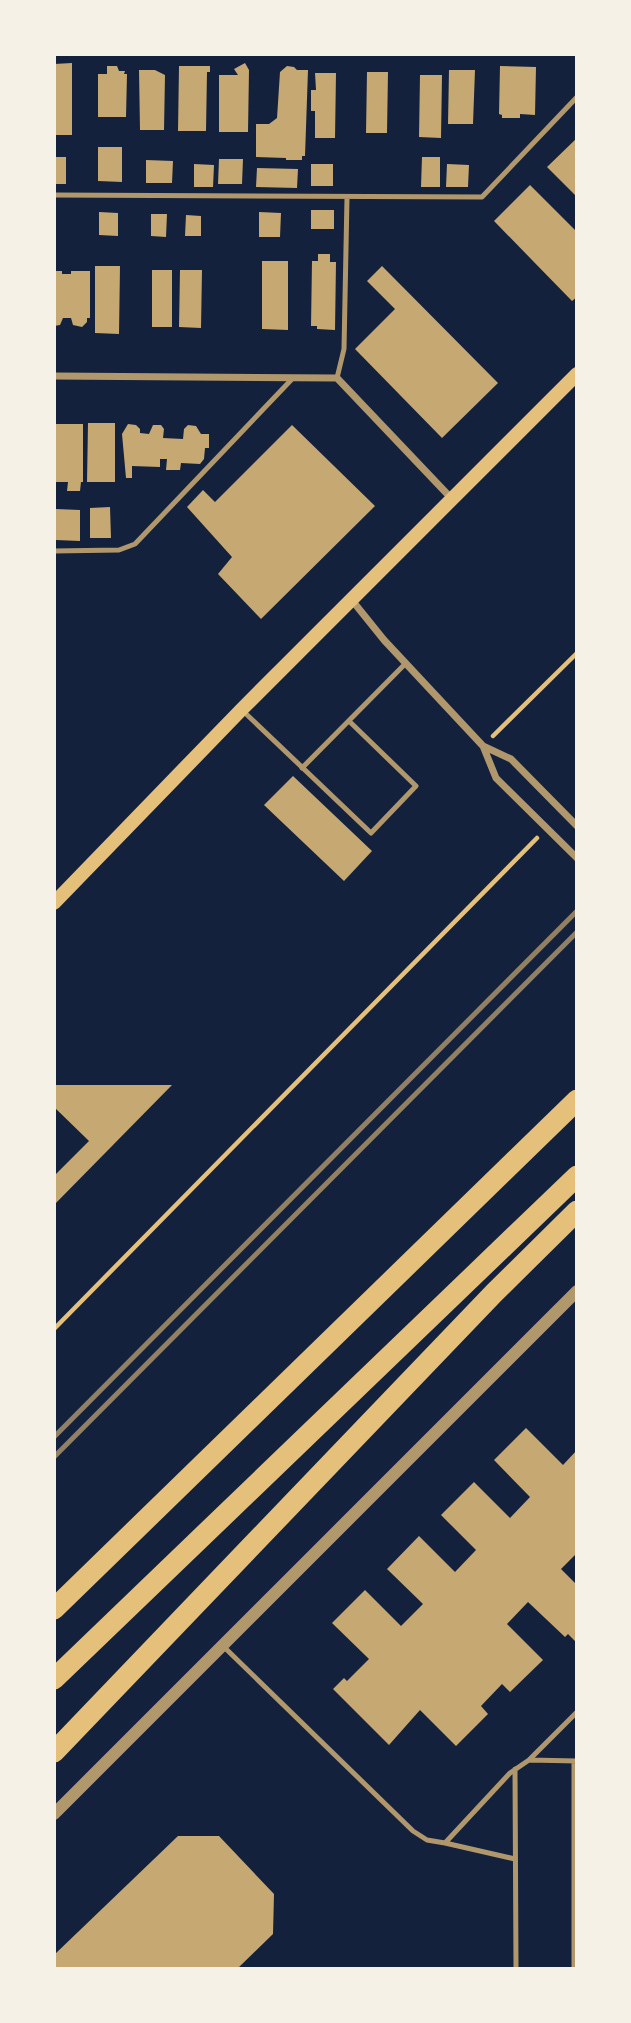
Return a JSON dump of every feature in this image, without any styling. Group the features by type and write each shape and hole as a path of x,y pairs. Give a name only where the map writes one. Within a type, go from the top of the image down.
{"highway":[{"path":"54,1608 577,1100"},
{"path":"54,1679 577,1176"},
{"path":"54,1752 494,1293 577,1211"}],"main road":[{"path":"54,903 351,599 577,374"}],"street":[{"path":"54,376 337,378 452,499"},
{"path":"351,599 483,746 511,760 577,826"},
{"path":"483,746 496,778 577,858"},
{"path":"54,1814 577,1291"}],"lane":[{"path":"54,195 482,197 577,97"},
{"path":"337,378 344,349 347,198"},
{"path":"54,551 118,550 135,544 293,378"},
{"path":"302,768 406,663"},
{"path":"242,710 371,833 416,786 349,721"},
{"path":"223,1646 413,1831 427,1840 515,1859"},
{"path":"445,1843 515,1769 529,1760 577,1712"},
{"path":"529,1760 575,1761 574,1969"},
{"path":"515,1769 516,1969"}],"path":[{"path":"483,746 577,653"},
{"path":"54,1329 531,844"}],"building":[{"path":"72,63 72,135 54,135 54,64"},
{"path":"245,63 249,70 248,132 219,132 219,75 238,75 234,69"},
{"path":"107,66 117,66 119,71 125,71 124,74 127,74 126,117 98,117 98,74 107,74"},
{"path":"179,66 210,66 210,72 207,72 206,131 178,131"},
{"path":"287,66 308,70 305,156 302,156 302,160 256,157 256,124 269,124 277,118 280,72"},
{"path":"500,66 536,67 535,115 520,114 520,118 502,118 499,114"},
{"path":"139,70 155,70 165,75 164,130 140,130"},
{"path":"449,70 475,70 473,124 448,124"},
{"path":"367,72 388,72 387,133 366,133"},
{"path":"315,73 336,73 335,138 315,138 315,111 311,111 311,90 316,90"},
{"path":"420,75 442,75 441,138 419,137"},
{"path":"577,138 577,197 547,167"},
{"path":"98,147 122,147 122,182 98,181"},
{"path":"54,157 66,157 66,184 54,184"},
{"path":"422,157 440,157 440,187 421,187"},
{"path":"219,159 243,159 242,184 218,184"},
{"path":"146,160 173,161 172,183 146,183"},
{"path":"194,164 214,165 213,187 194,187"},
{"path":"311,164 333,164 333,186 311,186"},
{"path":"447,164 469,165 468,187 446,187"},
{"path":"257,168 298,169 297,188 256,187"},
{"path":"530,185 577,232 577,297 572,301 494,221"},
{"path":"311,210 334,210 334,229 311,229"},
{"path":"99,212 118,213 118,236 99,235"},
{"path":"259,212 281,213 280,237 259,237"},
{"path":"151,214 167,214 166,237 151,236"},
{"path":"186,215 201,216 201,236 185,236"},
{"path":"318,254 330,254 330,262 336,262 335,330 311,326 312,261 318,261"},
{"path":"262,261 288,261 288,330 262,329"},
{"path":"95,266 120,266 119,334 95,333"},
{"path":"382,266 498,383 442,438 355,349 395,309 367,281"},
{"path":"152,270 172,270 172,327 152,327"},
{"path":"180,270 202,270 201,328 179,327"},
{"path":"54,271 71,274 71,271 90,271 90,318 87,318 82,327 73,325 71,318 63,318 60,325 54,326"},
{"path":"88,423 115,423 115,482 87,482"},
{"path":"55,424 83,424 83,482 80,491 67,491 68,482 55,482"},
{"path":"128,424 136,425 140,433 149,434 153,425 161,425 164,429 163,438 183,439 184,429 188,425 196,426 201,434 209,434 209,448 205,448 204,459 200,464 181,463 180,470 166,470 167,459 160,459 160,467 132,466 132,478 126,478 122,434"},
{"path":"292,425 375,506 261,619 218,574 232,557 187,507 203,490 215,502"},
{"path":"110,507 111,538 90,538 90,508"},
{"path":"56,509 80,510 80,541 56,540"},
{"path":"293,776 372,851 344,881 264,805"},
{"path":"54,1085 172,1085 54,1205 54,1176 89,1141 54,1107"},
{"path":"526,1428 563,1465 577,1450 577,1553 561,1569 577,1585 577,1643 568,1634 565,1637 528,1602 507,1624 543,1660 510,1692 502,1684 481,1706 488,1714 456,1746 420,1710 389,1745 333,1689 344,1678 347,1681 369,1659 332,1623 365,1590 401,1626 423,1604 387,1569 419,1536 455,1572 476,1550 441,1515 474,1482 510,1518 530,1497 494,1460"},
{"path":"178,1836 219,1836 274,1894 273,1934 237,1969 54,1969 54,1955"}],"railway":[{"path":"54,1437 577,911"},
{"path":"54,1457 577,932"}]}
